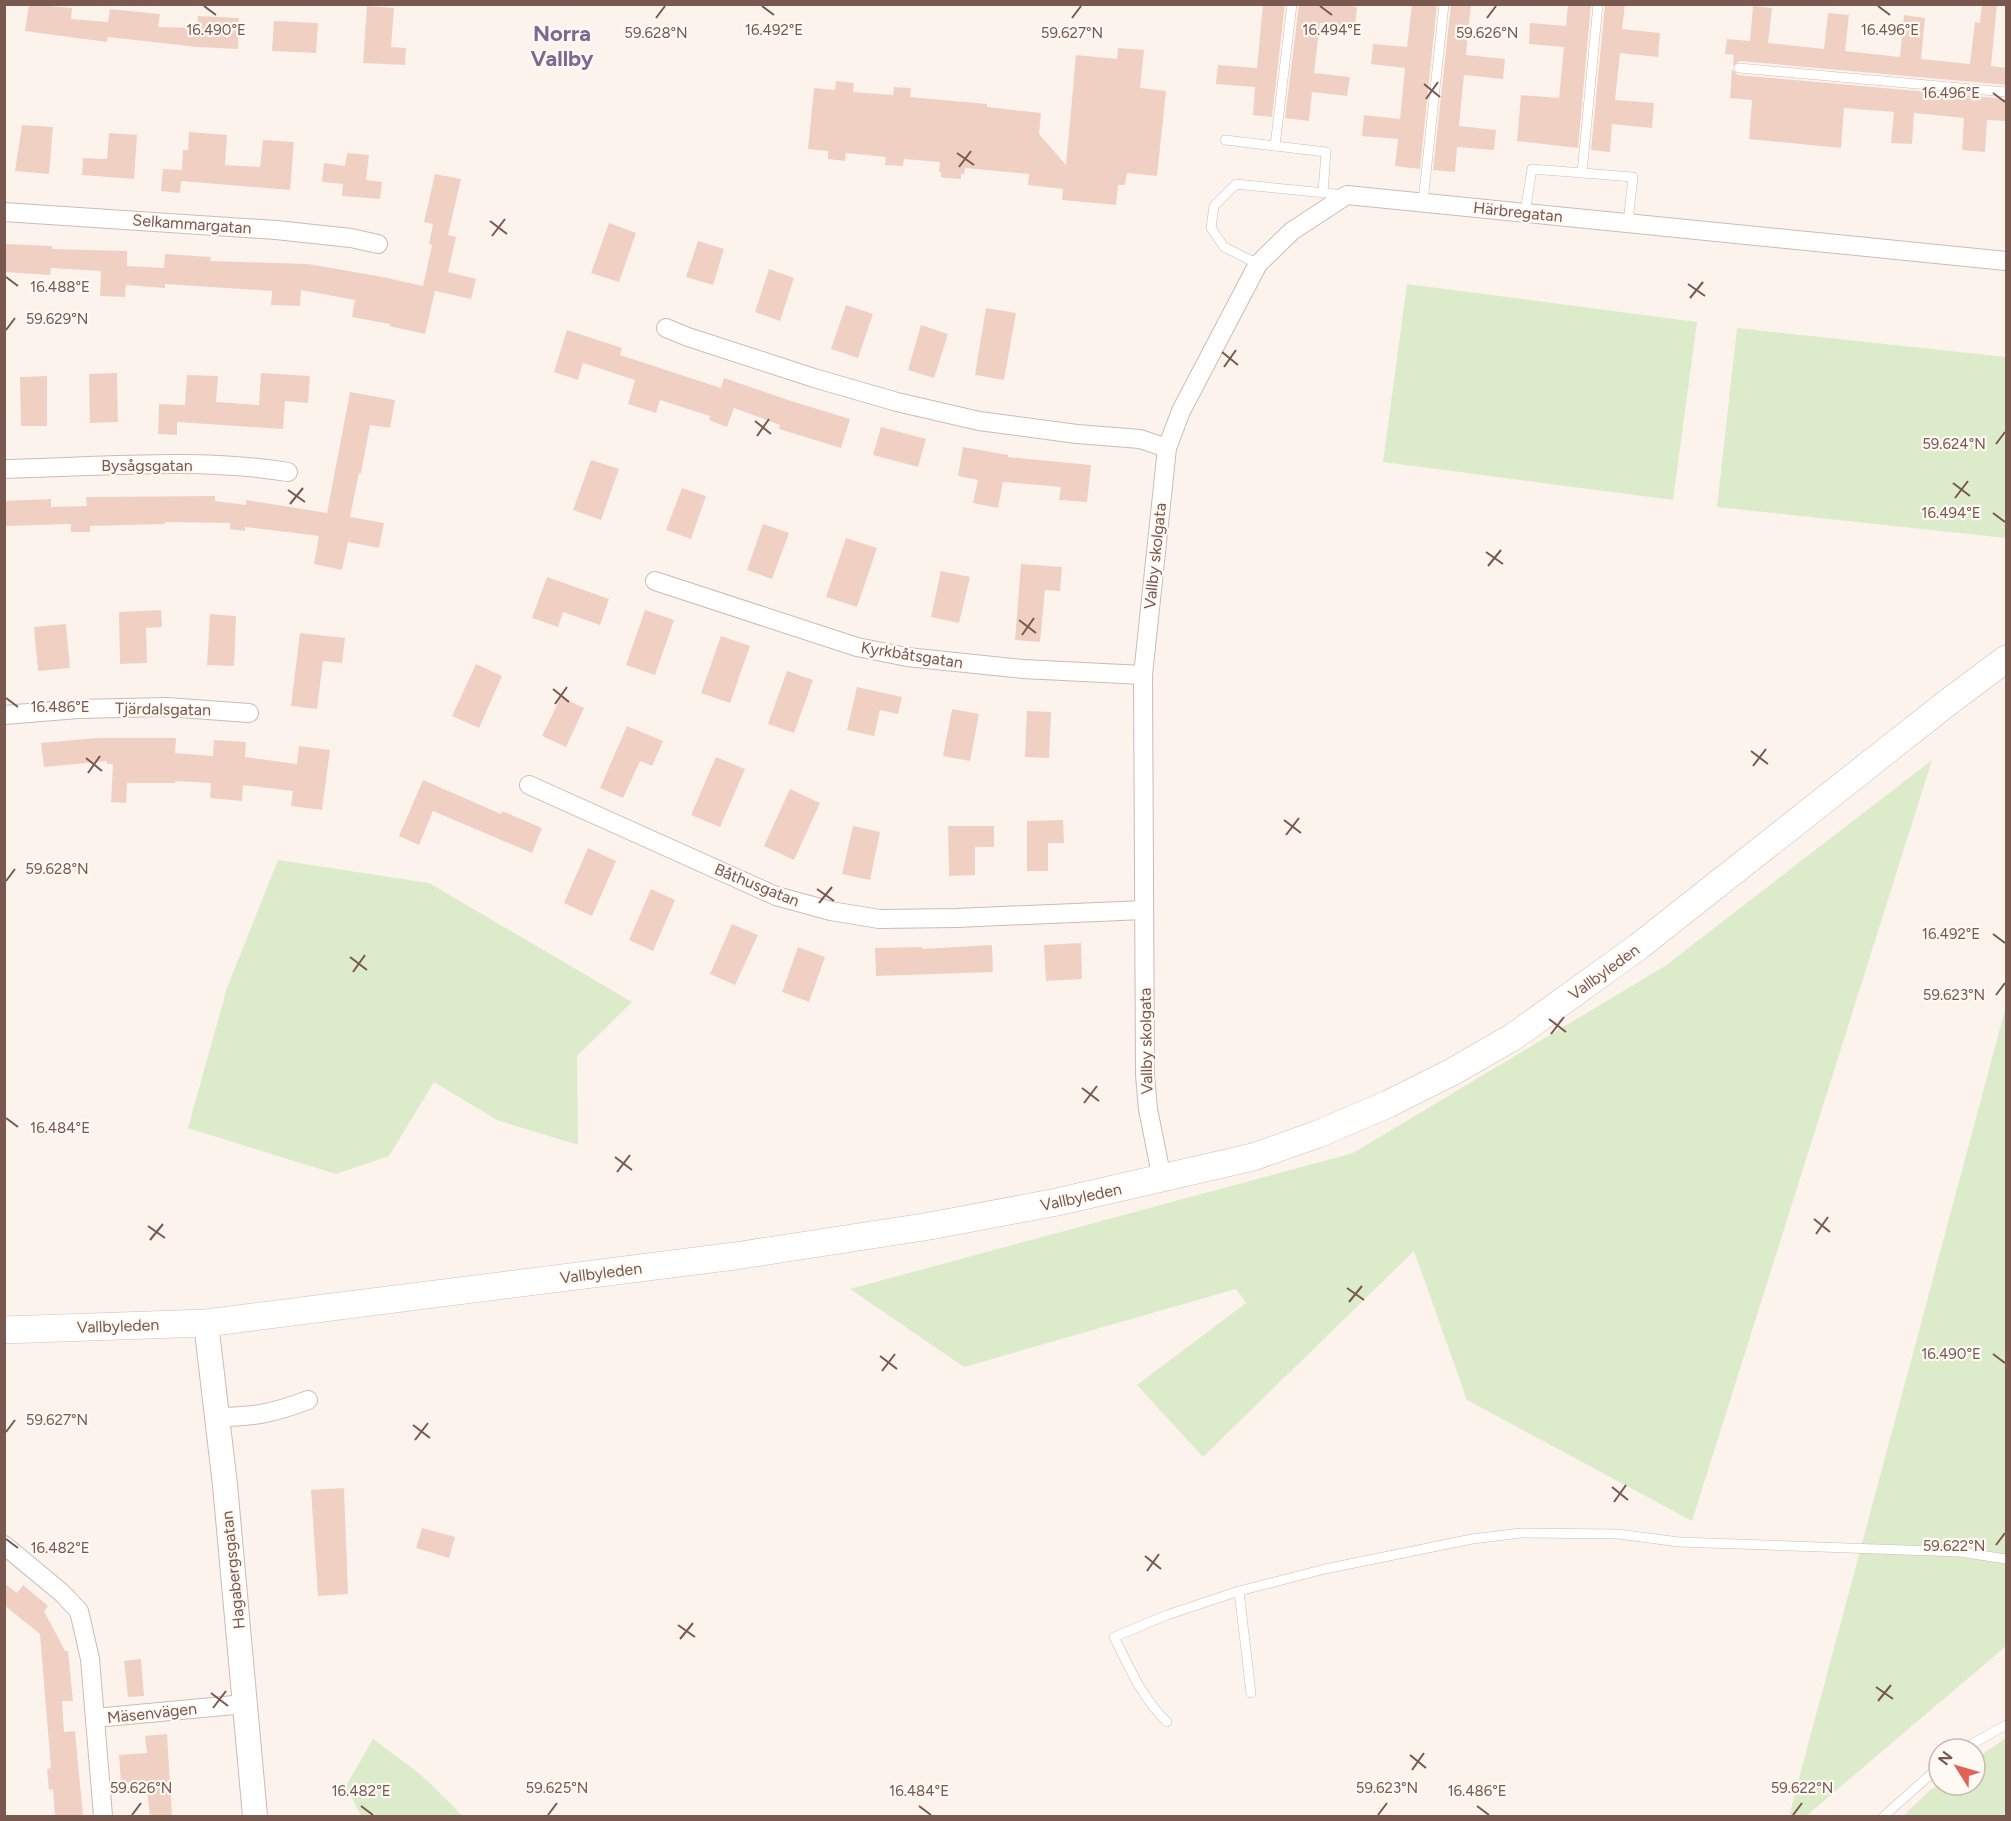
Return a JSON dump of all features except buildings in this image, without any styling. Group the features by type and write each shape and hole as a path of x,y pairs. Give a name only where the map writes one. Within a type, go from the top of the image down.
{"main road":[{"name":"Vallbyleden","path":"4,1330 206,1323 735,1256 930,1226 1057,1202 1253,1157 1318,1134 1420,1088 1513,1037 1638,947 1947,703 2007,659"}],"street":[{"name":"Härbregatan","path":"1347,195 2007,261"},
{"path":"666,328 814,378 897,402 979,421 1077,434 1140,439 1167,448 1180,411 1258,264 1292,231 1347,195"},
{"name":"Selkammargatan","path":"4,212 276,230 351,238 378,244"},
{"name":"Vallby skolgata","path":"1162,1179 1148,1109 1145,1075 1143,675 1167,448"},
{"name":"Bysågsgatan","path":"4,469 109,465 216,465 267,468 288,472"},
{"name":"Kyrkbåtsgatan","path":"655,581 857,647 907,657 1023,669 1143,675"},
{"name":"Tjärdalsgatan","path":"4,715 78,709 166,707 249,712"},
{"name":"Båthusgatan","path":"529,785 776,896 802,905 831,911 890,918 956,918 1144,910"},
{"name":"Hagabergsgatan","path":"206,1323 218,1417 255,1816"},
{"path":"218,1417 249,1417 279,1411 308,1400"},
{"name":"Mäsenvägen","path":"4,1545 63,1593 79,1611 90,1659 104,1816"},
{"name":"Mäsenvägen","path":"95,1718 244,1704"}],"lane":[{"path":"1275,146 1292,4"},
{"path":"1422,202 1444,4"},
{"path":"1582,173 1598,4"},
{"path":"1739,68 2007,92"},
{"path":"1225,140 1326,152 1323,192"},
{"path":"1525,212 1532,169 1634,177 1628,222"},
{"path":"1258,264 1224,247 1211,228 1214,206 1236,184 1347,195"},
{"path":"1167,1722 1141,1690 1114,1636 1167,1615 1239,1591 1325,1569 1432,1546 1521,1533 1608,1534 1679,1542 1960,1552 2007,1559"},
{"path":"1239,1591 1251,1693"},
{"path":"1985,1737 2007,1725"},
{"path":"1884,1816 1927,1778"}],"green space":[{"path":"1407,284 1697,322 1673,500 1383,462"},
{"path":"1737,328 2006,357 2006,538 1717,507"},
{"path":"1932,760 1692,1521 1467,1400 1414,1251 1203,1457 1137,1385 1246,1303 1236,1289 964,1367 850,1289 1353,1153 1665,966"},
{"path":"278,860 429,883 632,1002 577,1056 578,1145 497,1120 434,1082 389,1156 336,1174 188,1128 227,988"},
{"path":"2006,1006 2006,1646 1806,1816 1789,1816"},
{"path":"2006,1738 2006,1816 1903,1816 1927,1793 1927,1797 1987,1797 1987,1751"},
{"path":"373,1739 420,1774 463,1816 361,1816 346,1786"}],"district":[{"name":"Norra Vallby","path":"562,46"}]}
